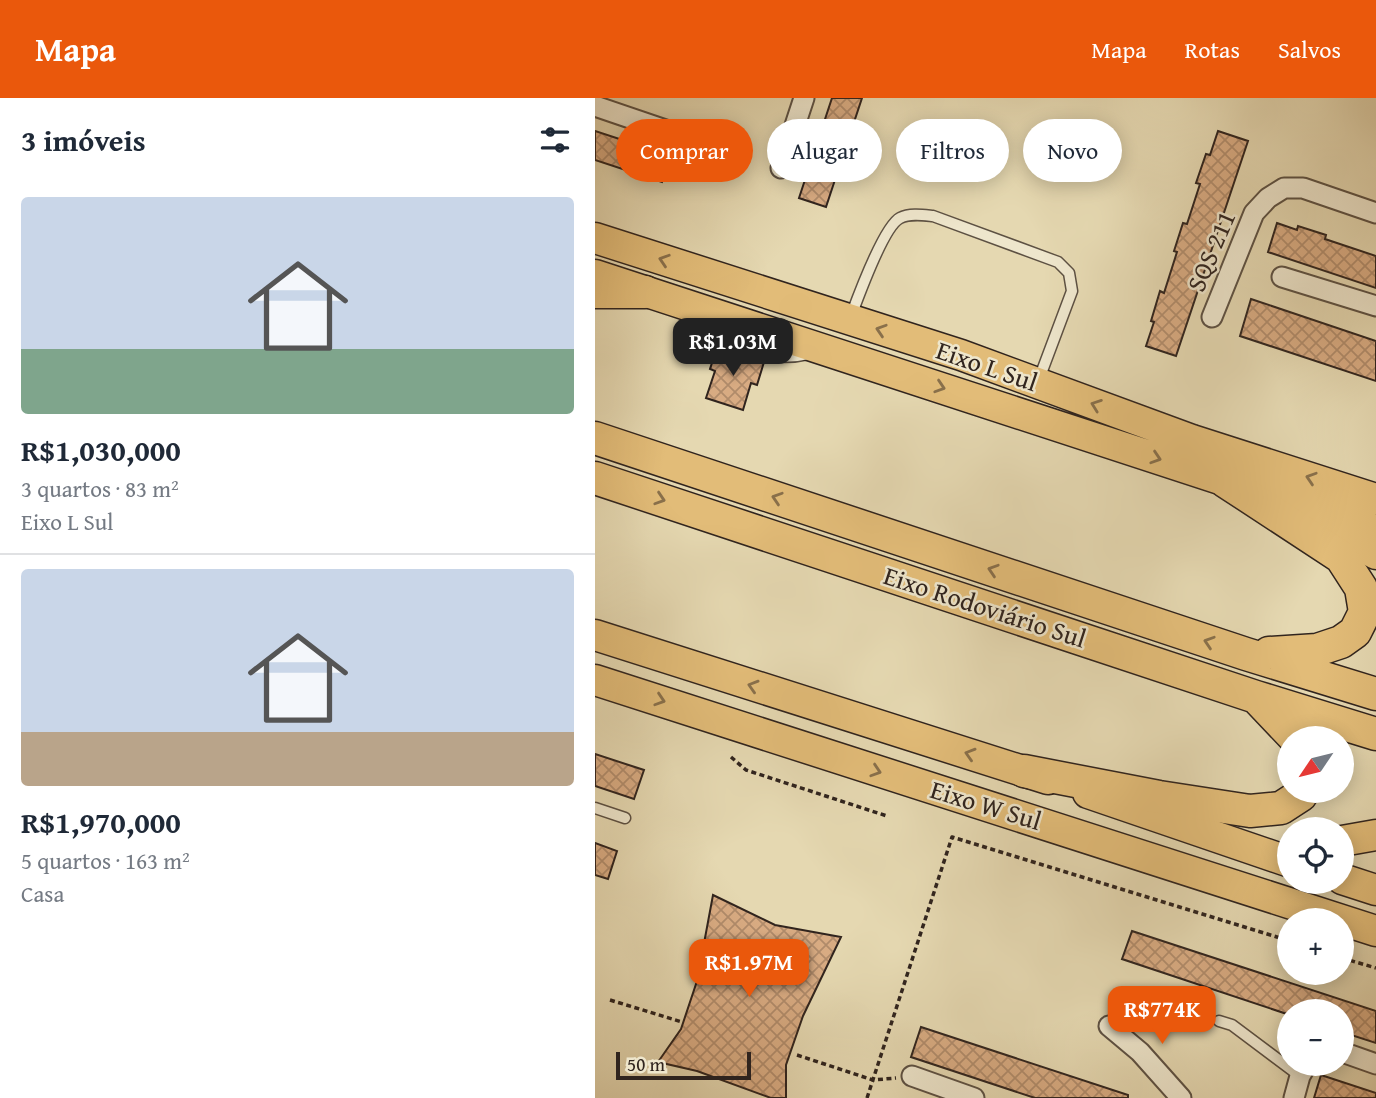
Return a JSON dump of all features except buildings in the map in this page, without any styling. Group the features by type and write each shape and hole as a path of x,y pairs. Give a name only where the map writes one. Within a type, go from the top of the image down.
{"highway":[{"path":"595,292 645,292"},
{"name":"Eixo Rodoviário Sul","path":"595,438 1247,654 1372,692"},
{"name":"Eixo Rodoviário Sul","path":"595,478 1365,730"},
{"path":"1225,481 1341,557 1361,588 1365,612 1355,632 1341,642 1317,650 1247,654"},
{"path":"1256,696 1284,726"},
{"path":"1024,771 1250,811 1281,808 1289,803"}],"main road":[{"name":"Eixo L Sul","path":"595,238 961,355 1192,440 1376,499"},
{"name":"Eixo L Sul","path":"595,275 1376,530"},
{"path":"1284,499 1376,554"},
{"name":"Eixo W Sul","path":"595,635 1024,771 1277,858"},
{"name":"Eixo W Sul","path":"595,680 1376,931"},
{"path":"1188,828 1277,838"},
{"path":"1354,839 1376,835"},
{"path":"1354,883 1376,890"}],"street":[{"path":"797,119 804,98"},
{"path":"595,106 633,119"},
{"name":"SQS 211","path":"1213,317 1254,213 1268,198 1284,188 1303,188 1376,213"},
{"path":"1282,277 1376,306"},
{"path":"1109,1026 1140,1052 1181,1098"},
{"path":"1354,1056 1376,1063"},
{"path":"912,1076 974,1098"},
{"path":"1294,1098 1301,1076"}],"lane":[{"path":"849,320 888,230 900,218 933,216 1058,262 1069,273 1072,291 1038,383"},
{"path":"595,808 625,818"},
{"path":"1219,1021 1232,1025 1277,1054"}],"path":[{"path":"731,757 746,770 887,816"},
{"path":"867,1098 952,837 1277,937"},
{"path":"1354,962 1376,968"},
{"path":"610,1000 682,1022"},
{"path":"797,1055 873,1080 912,1076"}]}
